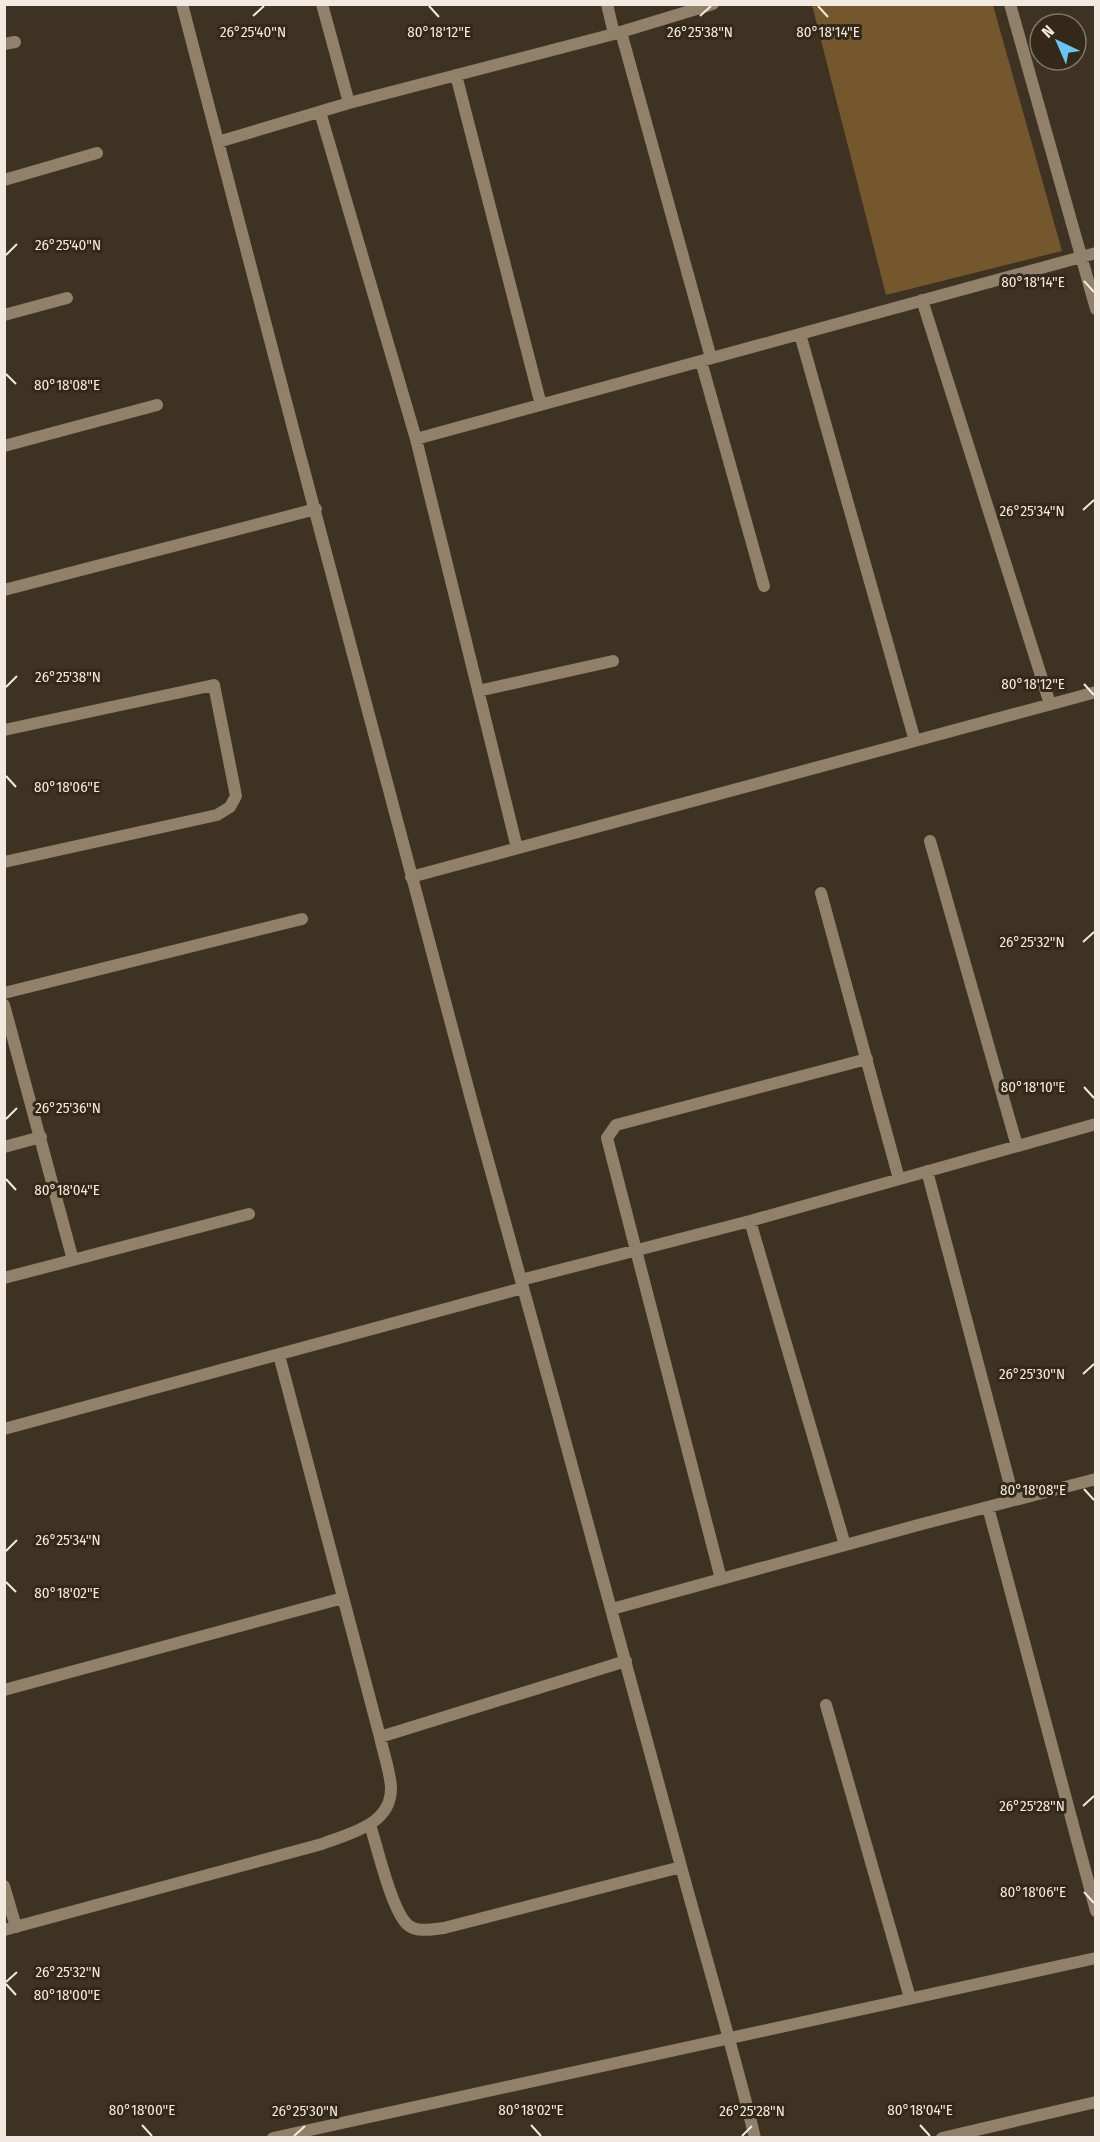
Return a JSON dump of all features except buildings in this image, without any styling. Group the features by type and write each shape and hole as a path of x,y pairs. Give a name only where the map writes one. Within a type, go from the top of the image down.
{"street":[{"path":"182,4 411,877 681,1867 730,2037 755,2138"},
{"path":"322,4 349,103"},
{"path":"607,4 618,33 764,586"},
{"path":"218,142 349,103 618,33 713,4"},
{"path":"1010,4 1095,309"},
{"path":"456,75 541,405"},
{"path":"320,112 416,439 518,848"},
{"path":"4,180 97,153"},
{"path":"416,439 1095,253"},
{"path":"4,315 66,298"},
{"path":"922,300 1050,704"},
{"path":"800,334 915,741"},
{"path":"4,446 158,405"},
{"path":"4,590 316,509"},
{"path":"478,691 613,661"},
{"path":"4,730 214,685 236,796 230,807 217,815 4,862"},
{"path":"411,877 1095,692"},
{"path":"930,841 1017,1146"},
{"path":"821,893 899,1179"},
{"path":"4,993 302,919"},
{"path":"4,1005 73,1260"},
{"path":"721,1579 607,1138 616,1125 867,1059"},
{"path":"4,1429 279,1355 637,1250 750,1221 1095,1124"},
{"path":"4,1147 41,1137"},
{"path":"927,1172 1014,1500"},
{"path":"4,1278 249,1214"},
{"path":"750,1221 845,1545"},
{"path":"4,1886 10,1928 322,1844 370,1825 378,1820 387,1808 391,1787 380,1737 279,1355"},
{"path":"612,1609 1095,1479"},
{"path":"988,1507 1095,1911"},
{"path":"4,1690 343,1598"},
{"path":"380,1737 626,1661"},
{"path":"826,1705 910,1998"},
{"path":"370,1825 397,1909 408,1925 421,1930 444,1928 681,1867"},
{"path":"273,2138 1095,1958"},
{"path":"942,2138 1095,2102"}],"shaded area":[{"path":"812,5 993,5 1062,251 886,295"}]}
